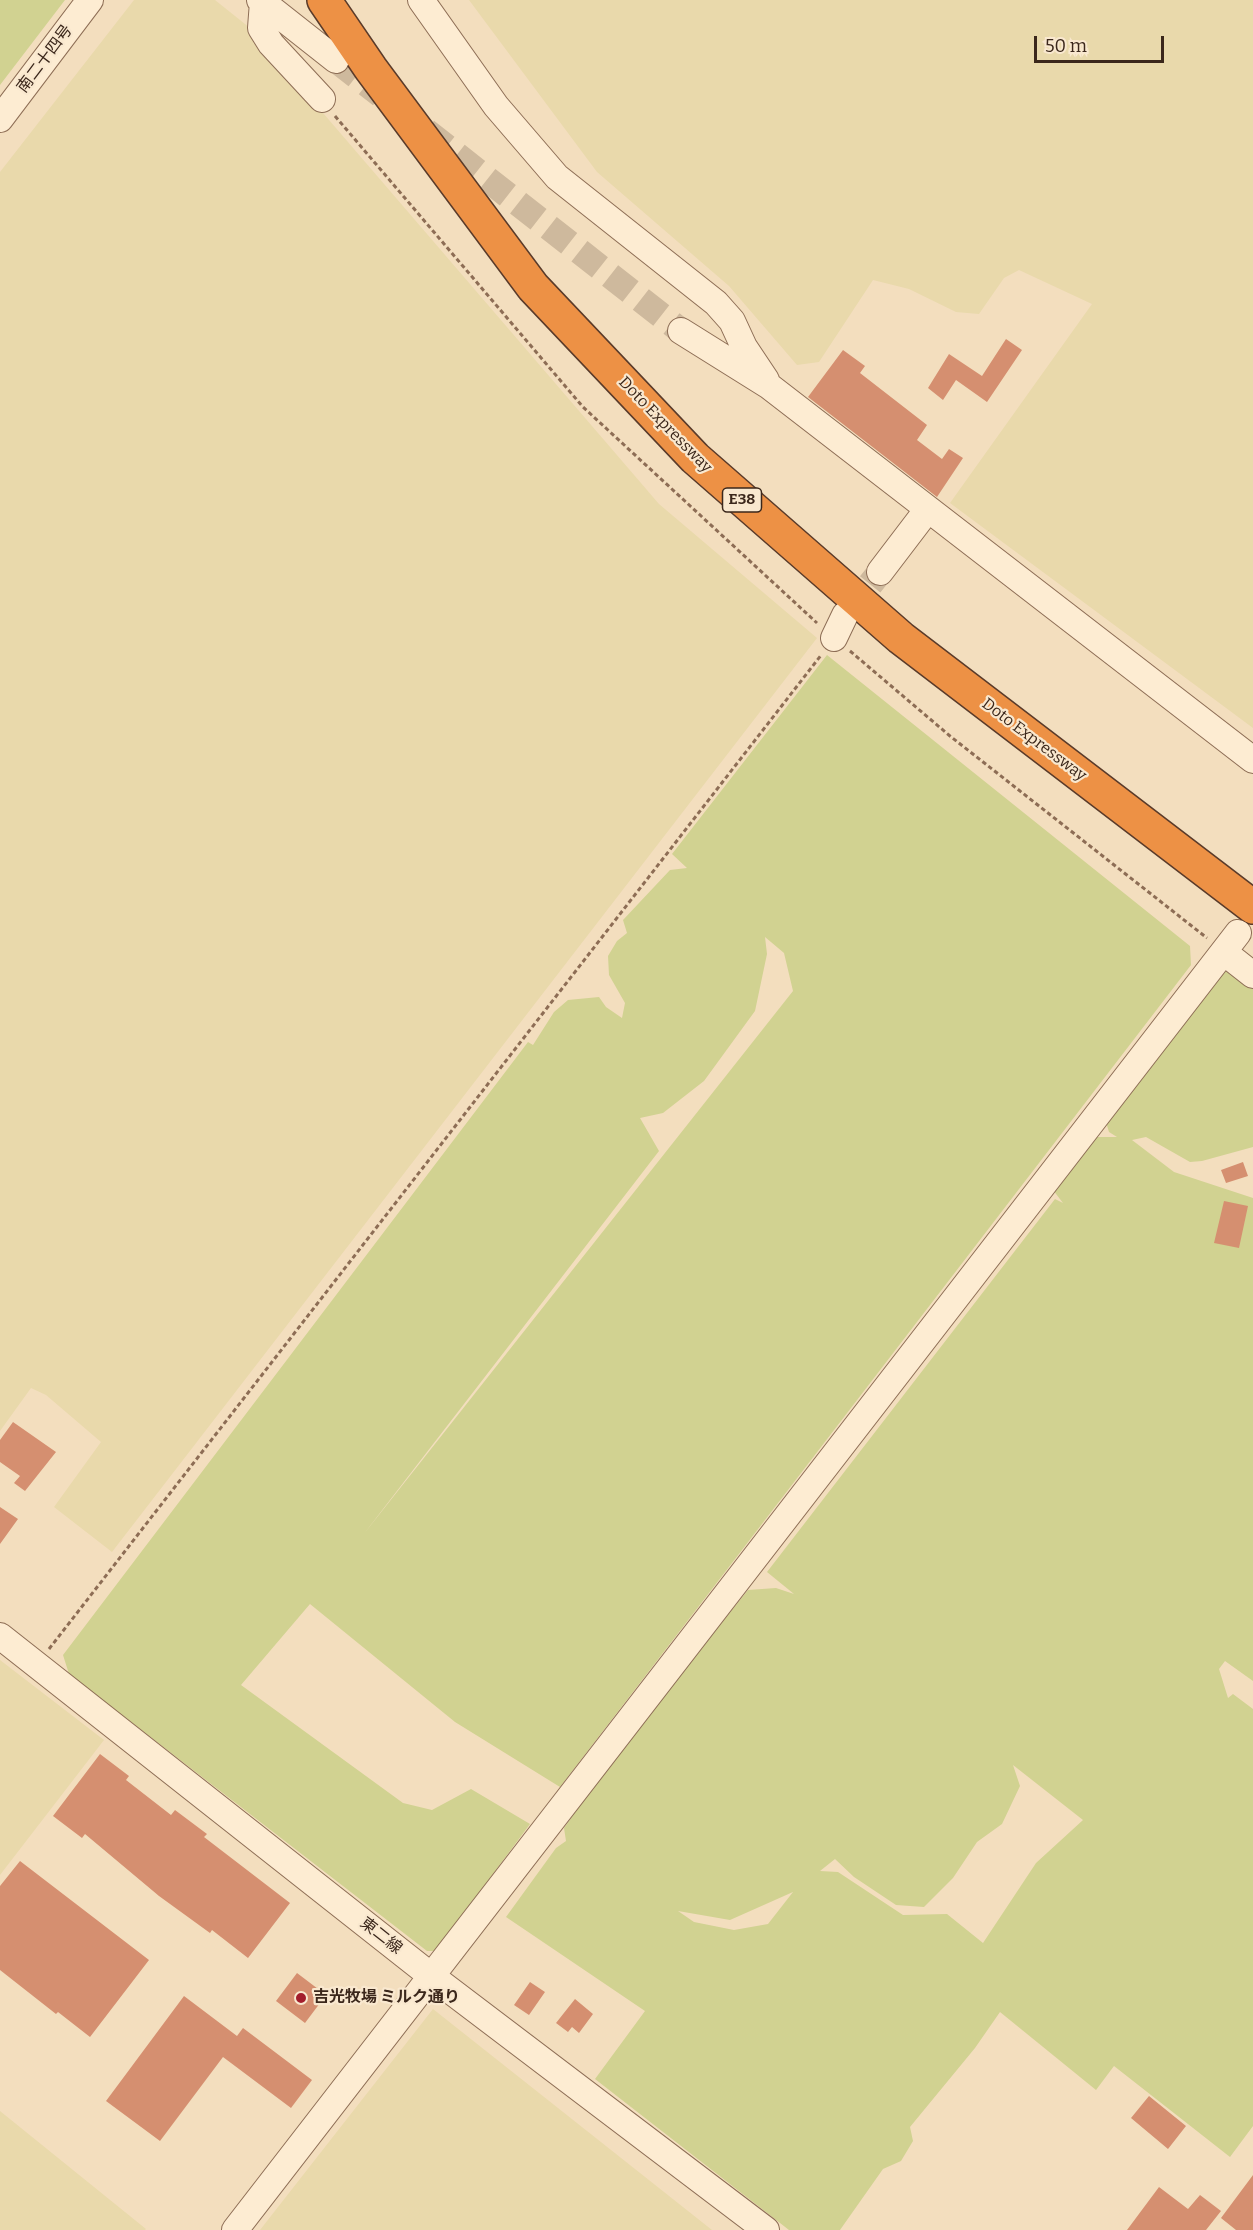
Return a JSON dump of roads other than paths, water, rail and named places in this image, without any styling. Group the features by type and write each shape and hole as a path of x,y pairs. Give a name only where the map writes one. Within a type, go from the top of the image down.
{"highway":[{"name":"Doto Expressway","path":"324,0 371,69 533,287 695,458 1239,931"}],"street":[{"name":"南二十四号","path":"0,119 90,0"},
{"path":"421,0 496,106 557,177 716,303 732,321 744,347 769,386"},
{"path":"261,1 336,60"},
{"path":"261,1 261,28 271,44 322,99"},
{"path":"681,331 769,386 1253,760"},
{"path":"880,572 928,509"},
{"path":"834,638 845,615"},
{"path":"1239,931 1253,975"},
{"path":"235,2230 1239,931"},
{"name":"東二線","path":"0,1636 430,1975 766,2230"}],"tunnel":[{"path":"336,60 381,95"},
{"path":"426,131 681,331"},
{"path":"846,615 880,572"}],"place":[{"name":"吉光牧場 ミルク通り","path":"301,1998"}]}
